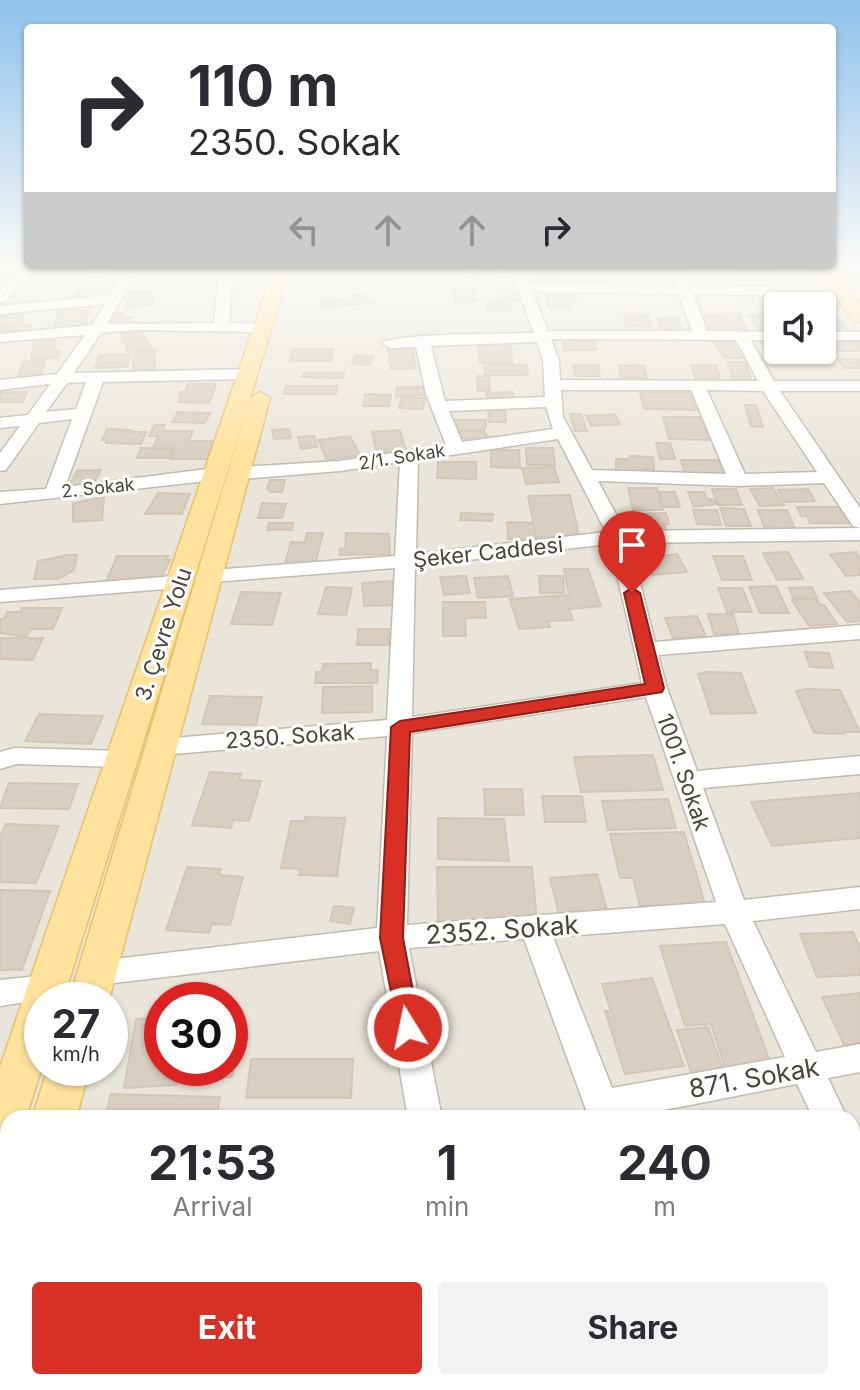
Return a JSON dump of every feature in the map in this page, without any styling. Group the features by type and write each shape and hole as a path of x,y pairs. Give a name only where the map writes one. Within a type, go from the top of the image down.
{"main road":[{"name":"3. Çevre Yolu","path":"95,982 212,576 228,473 248,374 261,333"},
{"name":"3. Çevre Yolu","path":"49,982 181,578 254,416 279,333"},
{"name":"3. Çevre Yolu","path":"7,1110 24,1058"},
{"path":"56,1110 64,1086"}],"street":[{"path":"0,338 55,333"},
{"path":"0,466 94,333"},
{"name":"1001. Sokak","path":"543,333 561,433 618,537 655,688 686,781 734,912 826,1110"},
{"path":"390,343 544,336 764,336"},
{"path":"741,336 769,387 860,522"},
{"path":"836,336 860,336"},
{"path":"422,340 438,406 456,449"},
{"path":"0,385 61,378 248,374"},
{"name":"2. Sokak","path":"96,378 53,494 228,473"},
{"path":"438,406 553,394 860,386"},
{"path":"698,388 738,480"},
{"path":"0,423 83,413"},
{"name":"2/1. Sokak","path":"228,473 340,466 561,433"},
{"path":"409,456 392,938 424,1110"},
{"path":"585,475 738,480 828,477"},
{"path":"0,498 53,494"},
{"name":"Şeker Caddesi","path":"212,576 407,561 618,537 860,534"},
{"path":"0,596 166,583 181,578"},
{"path":"647,649 860,632"},
{"name":"2350. Sokak","path":"162,747 400,727 655,688"},
{"path":"0,761 14,756 123,759"},
{"path":"686,781 860,765"},
{"name":"2352. Sokak","path":"119,982 392,938 734,912 860,898"},
{"path":"535,928 603,1110"},
{"path":"0,993 24,995"},
{"name":"871. Sokak","path":"613,1110 860,1058"}],"shaded area":[{"path":"0,333 764,333 764,364 836,364 836,333 860,333 860,1110 0,1110"}],"building":[{"path":"121,333 143,333 151,348 127,351"},
{"path":"55,338 54,352 60,351 59,357 31,360 35,339"},
{"path":"714,341 735,341 746,358 725,358"},
{"path":"595,342 597,350 564,350 563,343"},
{"path":"836,342 859,342 860,351 836,351"},
{"path":"478,343 511,344 512,363 480,363"},
{"path":"398,346 412,346 416,368 391,369 388,349 398,349"},
{"path":"293,349 333,349 331,361 290,361"},
{"path":"155,350 155,370 133,371 134,351"},
{"path":"131,354 127,367 95,368 100,355"},
{"path":"355,355 373,356 370,365 352,364"},
{"path":"838,359 860,359 860,368 844,368"},
{"path":"45,361 40,378 17,379 23,362"},
{"path":"727,362 745,362 752,382 734,381"},
{"path":"484,365 526,365 528,375 485,375"},
{"path":"573,365 598,365 600,376 575,376"},
{"path":"619,365 644,366 647,378 621,377"},
{"path":"692,365 716,365 720,378 695,378"},
{"path":"303,373 344,373 343,378 302,377"},
{"path":"477,376 489,376 490,391 478,391"},
{"path":"188,384 216,384 209,403 179,402 180,392 185,392"},
{"path":"286,386 337,386 336,394 284,394"},
{"path":"397,387 424,387 424,395 396,397"},
{"path":"1,392 27,392 22,402 0,402"},
{"path":"512,392 517,402 490,403 486,393"},
{"path":"640,393 693,393 699,410 644,409"},
{"path":"365,394 391,395 389,406 364,406"},
{"path":"402,397 425,398 423,409 399,408"},
{"path":"745,405 756,405 763,427 751,426"},
{"path":"488,410 505,410 506,422 489,422"},
{"path":"178,412 210,413 205,423 172,422"},
{"path":"570,414 581,414 587,431 575,431"},
{"path":"615,414 620,424 591,426 586,416"},
{"path":"663,417 701,417 709,440 669,439"},
{"path":"455,420 486,420 486,426 484,431 459,431"},
{"path":"154,425 165,425 163,431 193,431 189,441 213,441 208,459 171,459 175,448 153,448 158,436 149,436"},
{"path":"107,429 146,432 141,444 106,443 107,440 102,440"},
{"path":"289,429 291,438 274,439 272,430"},
{"path":"400,430 406,451 377,453 372,432"},
{"path":"459,431 484,431 487,437 494,437 495,442 472,443 462,438"},
{"path":"314,436 317,447 301,449 298,437"},
{"path":"350,436 360,455 327,460 318,440"},
{"path":"656,443 670,443 675,459 660,459"},
{"path":"141,448 173,449 170,458 137,458"},
{"path":"526,448 553,448 555,465 527,465"},
{"path":"491,450 519,450 520,468 491,467"},
{"path":"630,456 653,457 654,470 645,469 645,475 616,470 616,459 630,459"},
{"path":"681,460 719,460 725,476 685,475"},
{"path":"438,462 476,462 476,479 437,478"},
{"path":"554,467 559,482 526,484 522,468"},
{"path":"78,470 101,470 90,489 67,489 74,477 81,475 74,476"},
{"path":"270,480 285,480 282,492 267,489"},
{"path":"628,488 657,488 663,510 633,510"},
{"path":"773,488 784,505 760,506 750,489"},
{"path":"712,489 736,489 742,505 718,505"},
{"path":"808,489 815,501 785,502 778,490"},
{"path":"659,492 675,492 680,507 663,507"},
{"path":"688,492 704,492 707,499 714,500 716,504 694,507"},
{"path":"158,493 190,494 182,514 145,514"},
{"path":"570,495 579,536 536,537 528,496"},
{"path":"104,497 102,520 73,522 73,503"},
{"path":"262,503 286,504 282,518 258,518"},
{"path":"797,507 841,507 849,523 810,523 807,516 801,516"},
{"path":"720,508 744,509 751,526 726,526"},
{"path":"693,510 717,510 721,525 697,524"},
{"path":"758,510 787,510 795,529 765,529"},
{"path":"461,513 493,514 492,521 460,520"},
{"path":"666,513 669,524 664,524 667,531 641,531 635,514"},
{"path":"507,522 533,523 536,539 508,539"},
{"path":"269,523 293,523 292,530 267,530"},
{"path":"307,533 323,533 315,565 285,564 291,542 305,542"},
{"path":"346,533 389,534 390,554 340,555 340,549 345,548"},
{"path":"788,552 803,579 777,580 763,553"},
{"path":"856,552 860,558 860,575 846,576 830,554"},
{"path":"677,554 687,572 652,575 644,558"},
{"path":"77,555 74,570 58,579 34,579 38,561"},
{"path":"117,556 168,556 166,560 170,560 160,580 106,582"},
{"path":"713,556 743,556 752,580 722,580"},
{"path":"564,569 588,569 601,606 569,609 573,620 548,621 550,627 519,629 510,599 569,595"},
{"path":"466,576 470,593 444,595 440,577"},
{"path":"508,576 513,596 478,598 474,578"},
{"path":"539,576 563,576 564,593 540,593"},
{"path":"392,581 395,605 364,606 362,583"},
{"path":"776,586 789,613 760,613 749,587"},
{"path":"326,587 352,588 346,615 318,614"},
{"path":"812,587 817,598 793,598 789,588"},
{"path":"718,588 742,588 752,612 727,612"},
{"path":"851,591 860,603 860,621 847,622 824,593"},
{"path":"241,592 281,593 272,625 231,624"},
{"path":"815,598 837,624 809,626 792,600"},
{"path":"443,602 485,602 486,618 465,618 466,636 443,636"},
{"path":"22,608 62,608 53,629 31,629 26,637 0,633 0,619 4,619 7,612 21,612"},
{"path":"708,614 733,614 739,634 714,634"},
{"path":"697,616 706,636 673,638 665,618"},
{"path":"358,629 389,629 389,645 357,645"},
{"path":"0,638 43,638 33,660 0,659"},
{"path":"805,652 829,653 833,668 810,667"},
{"path":"371,663 371,670 378,670 377,683 315,683 316,672 322,672 323,664"},
{"path":"741,673 756,713 711,714 698,674"},
{"path":"372,686 372,712 322,713 323,687"},
{"path":"840,690 860,732 814,733 796,691"},
{"path":"210,696 262,697 256,725 202,724"},
{"path":"39,714 103,716 91,744 25,741"},
{"path":"653,755 663,790 581,792 574,757"},
{"path":"210,772 241,774 239,780 261,781 249,821 233,820 231,828 192,825"},
{"path":"9,783 78,784 69,809 0,808"},
{"path":"484,789 522,789 524,815 485,815"},
{"path":"860,793 860,838 772,846 751,802"},
{"path":"542,796 582,796 586,822 545,822"},
{"path":"668,799 676,828 608,830 602,801"},
{"path":"305,817 345,818 337,876 299,875 300,869 281,868 291,821 304,821"},
{"path":"438,818 504,819 509,861 438,859"},
{"path":"6,824 59,826 36,883 0,882 0,837"},
{"path":"684,832 705,904 640,906 633,878 620,878 610,834"},
{"path":"187,867 221,869 219,875 243,877 230,925 212,924 209,933 166,930"},
{"path":"437,867 532,867 537,921 438,921"},
{"path":"597,874 607,910 559,914 550,878"},
{"path":"0,890 50,891 22,970 0,970"},
{"path":"334,906 354,908 350,924 330,921"},
{"path":"853,932 860,948 860,975 817,977 800,934"},
{"path":"726,942 772,1067 726,1071 711,1024 685,1026 660,946"},
{"path":"652,978 684,1066 625,1074 605,1011 611,1011 602,984"},
{"path":"860,993 860,1043 844,1045 822,997"},
{"path":"136,1019 144,1019 144,1086 159,1086 124,1088 128,1086 128,1065"},
{"path":"708,1027 726,1078 694,1081 677,1030"},
{"path":"251,1059 353,1059 351,1098 246,1098"},
{"path":"111,1094 220,1097 218,1110 107,1110"}],"route":[{"path":"408,1028 392,938 400,727 655,688 632,593"}]}
